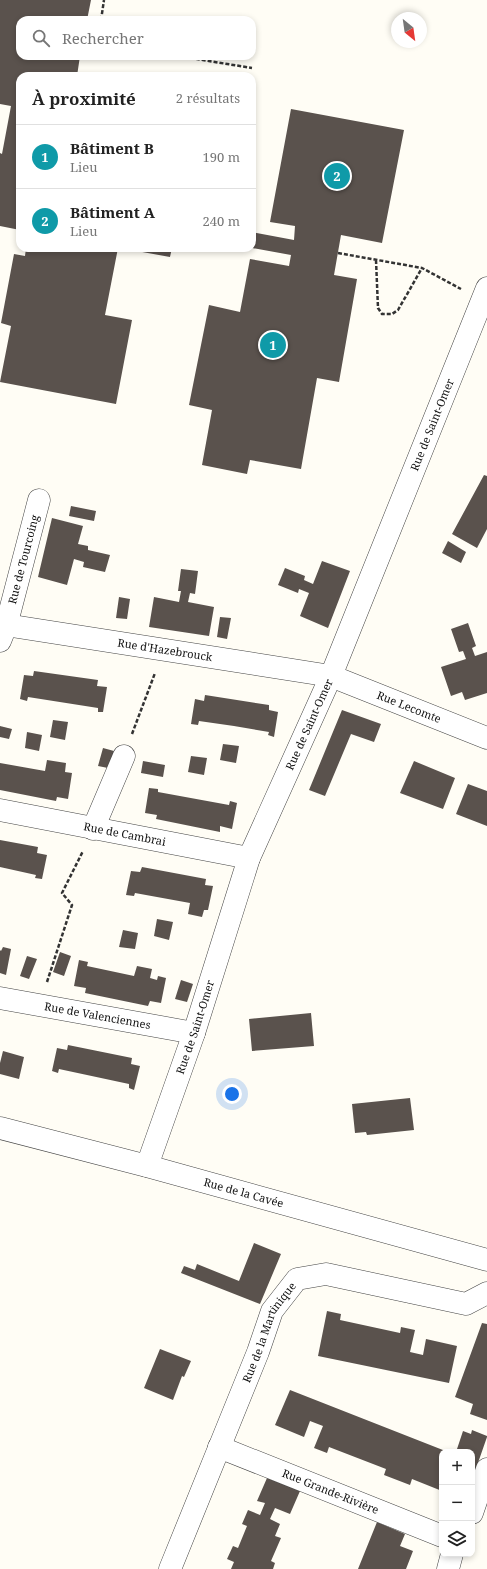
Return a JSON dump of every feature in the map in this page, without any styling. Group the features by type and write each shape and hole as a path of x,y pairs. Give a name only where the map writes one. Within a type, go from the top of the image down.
{"street":[{"name":"Rue de Saint-Omer","path":"147,1166 194,1033 249,858 331,676 485,294"},
{"name":"Rue de Tourcoing","path":"2,630 39,500"},
{"name":"Rue d'Hazebrouck","path":"2,630 164,650 331,676"},
{"name":"Rue Lecomte","path":"331,676 487,738"},
{"path":"93,829 124,756"},
{"name":"Rue de Cambrai","path":"0,810 249,858"},
{"name":"Rue de Valenciennes","path":"0,998 194,1033"},
{"name":"Rue de la Cavée","path":"0,1128 147,1166 487,1260"},
{"name":"Rue de la Martinique","path":"170,1569 220,1447 272,1311 297,1279 326,1274 466,1304 487,1293"},
{"name":"Rue Grande-Rivière","path":"220,1447 439,1535"},
{"path":"475,1504 487,1468"},
{"path":"448,1569 451,1557"}],"path":[{"path":"102,16 104,0"},
{"path":"203,60 252,68"},
{"path":"338,253 422,268 485,294"},
{"path":"376,260 378,308 382,314 387,315 398,310 422,268"},
{"path":"124,756 164,650"},
{"path":"39,1005 72,905 62,893 93,829"}],"building":[{"path":"0,0 91,0 88,16 16,16 16,60 79,60 78,72 16,72 16,229 0,226 0,153 2,154 11,106 0,104"},
{"path":"291,109 404,130 382,243 341,235 334,275 357,279 339,382 317,378 301,469 250,460 247,474 202,465 212,410 189,405 209,305 240,312 250,259 289,266 291,255 256,249 256,233 294,240 295,226 270,222"},
{"path":"26,252 117,252 105,315 132,320 116,404 0,382 11,326 1,323 14,254 25,256"},
{"path":"142,252 171,252 170,257"},
{"path":"484,475 487,476 487,529 477,548 452,534"},
{"path":"71,506 96,511 94,521 69,516"},
{"path":"52,518 83,526 78,544 88,546 88,550 110,555 105,572 83,567 84,562 74,559 67,585 38,577"},
{"path":"448,541 466,552 461,563 442,553"},
{"path":"322,561 350,571 328,628 300,616 309,593 299,589 298,593 278,585 285,568 305,576 304,580 313,584"},
{"path":"181,569 198,571 195,594 190,593 188,602 214,607 209,636 149,627 154,597 179,602 181,591 178,591"},
{"path":"119,597 130,599 127,619 116,618"},
{"path":"220,617 231,618 227,639 217,637"},
{"path":"468,623 476,646 472,648 475,656 487,652 487,693 465,700 462,692 451,696 441,667 466,659 463,651 459,652 451,629"},
{"path":"34,671 98,680 97,686 107,687 103,712 98,712 98,708 28,697 27,701 20,699 24,675 33,676"},
{"path":"205,695 269,705 269,710 278,712 274,737 268,735 269,732 234,726 199,721 198,725 191,724 195,699 204,701"},
{"path":"342,710 381,724 374,742 351,734 325,796 309,790"},
{"path":"53,720 68,722 65,740 50,737"},
{"path":"0,726 12,729 9,739 0,737"},
{"path":"27,732 42,735 39,751 25,748"},
{"path":"223,744 239,746 236,763 220,760"},
{"path":"103,748 114,751 108,768 98,766"},
{"path":"191,756 207,758 204,775 188,772"},
{"path":"47,760 66,763 65,772 72,773 68,799 57,797 56,801 0,790 0,763 45,771"},
{"path":"143,761 165,765 163,777 141,773"},
{"path":"414,761 455,778 443,809 400,793"},
{"path":"468,784 487,791 487,826 456,814"},
{"path":"149,788 158,789 158,792 229,805 230,801 237,803 232,829 220,826 220,832 156,819 157,815 145,813"},
{"path":"0,840 38,847 37,853 47,855 42,879 35,878 36,875 0,867"},
{"path":"142,867 206,879 205,885 213,886 208,910 204,910 202,917 188,914 190,903 135,893 134,896 126,895 131,871 140,872"},
{"path":"157,919 173,922 169,940 154,936"},
{"path":"123,930 138,933 135,949 119,947"},
{"path":"3,947 11,949 6,975 0,973 0,950 1,951"},
{"path":"60,952 71,956 64,976 53,972"},
{"path":"27,956 37,959 29,979 20,976"},
{"path":"79,960 88,962 87,966 134,976 137,966 152,969 150,978 157,980 158,976 166,978 161,1003 150,1001 148,1006 85,993 86,988 74,986"},
{"path":"181,980 193,984 187,1002 175,999"},
{"path":"311,1013 314,1046 252,1051 249,1019"},
{"path":"68,1045 132,1058 131,1064 140,1066 134,1090 129,1088 129,1084 59,1069 58,1073 52,1071 57,1048 67,1050"},
{"path":"3,1051 24,1057 19,1079 0,1074 0,1063"},
{"path":"410,1098 414,1130 367,1135 366,1132 355,1133 352,1104"},
{"path":"254,1243 281,1254 260,1304 181,1273 184,1266 195,1270 197,1264 239,1281"},
{"path":"327,1311 341,1314 340,1320 400,1333 401,1327 415,1330 410,1352 423,1355 426,1339 457,1346 449,1383 318,1356"},
{"path":"482,1323 487,1324 487,1420 470,1414 473,1404 455,1397"},
{"path":"160,1349 191,1361 184,1377 182,1376 173,1400 144,1388"},
{"path":"290,1390 440,1449 439,1449 439,1490 412,1479 410,1485 384,1475 386,1469 329,1447 327,1453 314,1448 323,1426 310,1421 304,1437 275,1425"},
{"path":"472,1430 487,1436 475,1471 475,1449 457,1449 463,1431 471,1434"},
{"path":"267,1478 300,1491 290,1514 275,1508 270,1519 280,1524 275,1536 281,1538 271,1561 275,1563 273,1569 231,1569 234,1562 227,1559 233,1546 238,1548 247,1526 242,1524 248,1510 260,1515 265,1503 257,1501"},
{"path":"377,1522 405,1534 400,1546 413,1551 406,1569 358,1569"}],"place":[{"name":"Bâtiment A","path":"337,176"},
{"name":"Bâtiment B","path":"273,345"}]}
